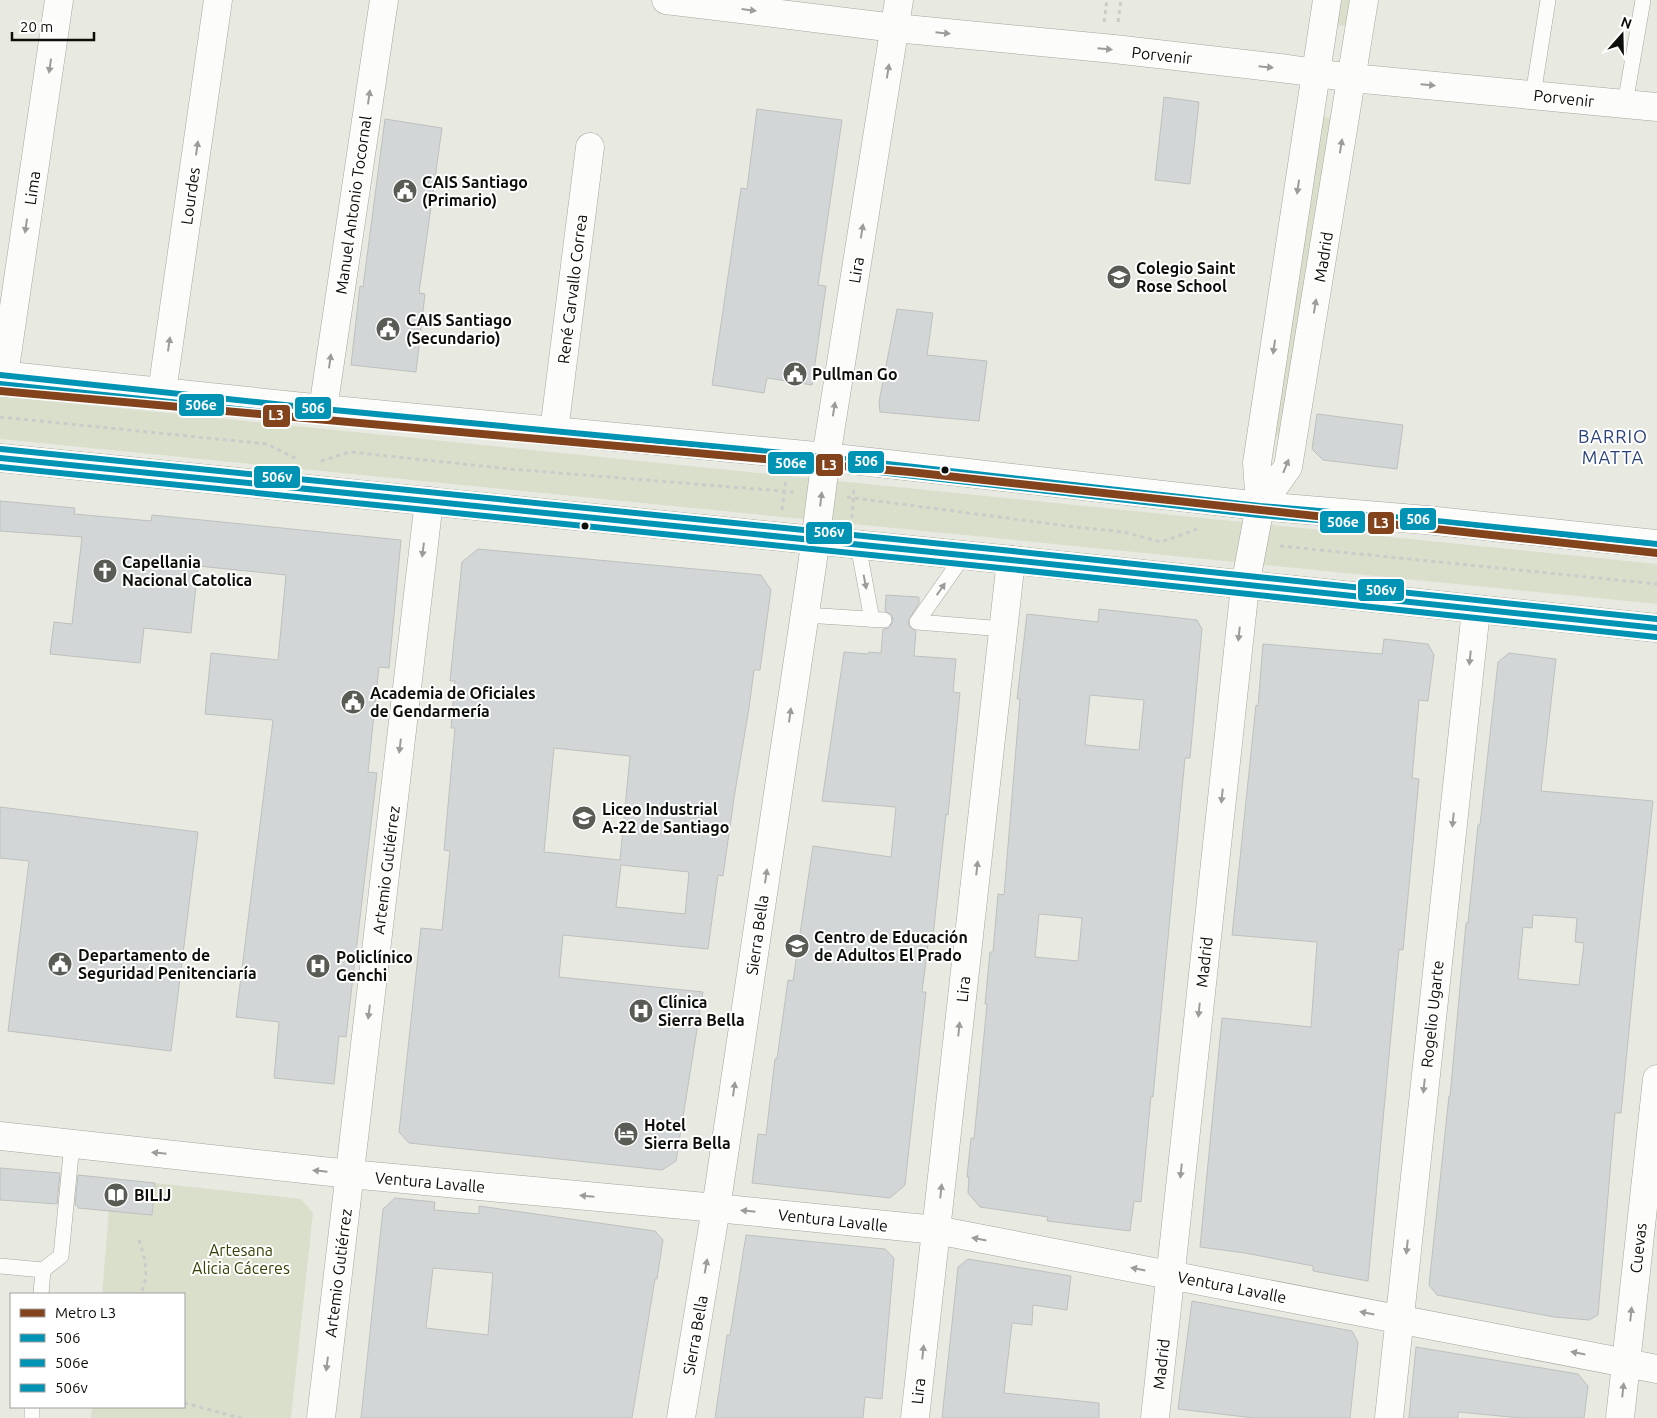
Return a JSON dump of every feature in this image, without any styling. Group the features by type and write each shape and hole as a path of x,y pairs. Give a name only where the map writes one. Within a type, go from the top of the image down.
{"street":[{"name":"Lima","path":"2,375 59,0"},
{"name":"Lourdes","path":"162,392 218,0"},
{"name":"Manuel Antonio Tocornal","path":"323,409 384,0"},
{"name":"Porvenir","path":"666,0 895,28 1114,49 1352,78 1657,107"},
{"name":"Lira","path":"816,540 826,457 899,0"},
{"name":"Madrid","path":"1155,1418 1245,586 1260,506 1257,463 1326,0"},
{"name":"Madrid","path":"1260,506 1288,466 1364,0"},
{"name":"René Carvallo Correa","path":"554,431 590,146"},
{"path":"2,375 323,409 826,457 1260,506 1427,520 1657,544"},
{"path":"0,458 964,555 1657,628"},
{"name":"Artemio Gutiérrez","path":"321,1418 429,501"},
{"name":"Sierra Bella","path":"681,1418 716,1208 816,540"},
{"name":"Lira","path":"915,1418 1011,560"},
{"name":"Rogelio Ugarte","path":"1389,1418 1476,610"},
{"name":"Cuevas","path":"1620,1418 1657,1078"},
{"name":"Ventura Lavalle","path":"0,1136 350,1174 936,1230 1657,1369"}],"lane":[{"path":"1534,94 1548,0"},
{"path":"1625,104 1642,0"},
{"path":"805,615 878,620 854,544"},
{"path":"964,555 917,622 1004,629"},
{"path":"0,1266 43,1270 61,1256 72,1144"},
{"path":"41,1293 43,1270"}],"path":[{"path":"1106,10 1107,0"},
{"path":"1119,10 1121,0"},
{"path":"779,537 791,454"},
{"path":"854,544 856,461"},
{"path":"139,1240 145,1259 145,1286 141,1293"},
{"path":"185,1403 241,1418"}],"green space":[{"path":"1333,0 1354,0 1348,25 1336,26"},
{"path":"1318,115 1332,118 1285,435 1273,436"},
{"path":"0,396 1657,564 1657,604 0,439"},
{"name":"Artesana Alicia Cáceres","path":"155,1183 301,1199 313,1213 291,1418 91,1418 92,1408 185,1408 185,1293 102,1293 109,1210 152,1215"}],"building":[{"path":"1164,97 1199,102 1190,184 1155,180"},
{"path":"757,109 842,120 818,285 826,286 812,385 767,378 764,393 712,385 741,188 747,189"},
{"path":"385,119 442,128 419,293 425,294 416,372 351,365 360,286 363,287"},
{"path":"897,309 933,313 927,355 987,361 979,421 880,412 879,402"},
{"path":"1317,414 1403,425 1397,469 1323,460 1312,449"},
{"path":"0,501 75,508 74,514 151,521 152,515 401,540 389,668 379,667 368,772 377,773 346,1037 339,1036 334,1084 274,1078 279,1022 236,1017 273,720 205,714 211,653 278,660 286,575 198,566 191,633 144,628 140,663 50,654 54,622 72,624 82,537 0,531"},
{"path":"478,549 761,575 771,590 760,670 754,670 723,876 718,875 708,949 563,935 559,977 703,992 676,1161 662,1170 409,1143 399,1132 421,928 442,930 450,851 444,850 455,728 451,728 455,681 450,681 462,562","holes":["554,748 630,756 620,860 544,852","621,865 689,872 685,914 616,907"]},
{"path":"886,595 919,597 919,603 908,621 909,626 916,631 914,656 956,659 953,692 960,693 948,815 946,814 933,936 929,936 922,992 926,992 905,1185 890,1198 752,1183 758,1134 766,1135 775,1059 777,1059 788,980 793,981 813,846 891,857 896,807 822,801 844,652 881,653 883,629 889,628 893,621 892,615 885,611"},
{"path":"1099,609 1197,620 1202,629 1190,758 1185,758 1153,1097 1151,1096 1141,1202 1134,1201 1130,1231 1047,1221 1048,1217 980,1207 968,1193 969,1177 967,1177 971,1138 974,1139 990,952 993,952 998,894 1004,895 1020,699 1017,699 1027,614 1098,622","holes":["1090,695 1144,700 1139,750 1085,745","1039,914 1082,918 1078,961 1035,957"]},
{"path":"1384,639 1428,644 1434,655 1428,701 1419,700 1412,778 1419,779 1403,950 1399,949 1368,1281 1313,1271 1313,1266 1245,1253 1200,1247 1222,1018 1311,1027 1317,942 1232,935 1256,705 1258,706 1263,644 1382,654"},
{"path":"1509,653 1556,659 1541,791 1653,801 1621,1113 1615,1113 1598,1315 1589,1320 1554,1317 1437,1295 1429,1285 1450,1096 1466,923 1468,923 1498,662","holes":["1533,915 1577,918 1575,942 1584,943 1579,985 1518,979 1523,927 1532,928"]},
{"path":"0,807 198,832 171,1051 8,1031 29,861 0,858"},
{"path":"0,1168 60,1173 57,1204 0,1200"},
{"name":"BILIJ","path":"78,1175 155,1183 152,1215 78,1208 75,1205"},
{"path":"395,1198 435,1202 434,1210 479,1214 479,1206 655,1231 663,1240 632,1418 361,1418 383,1209","holes":["433,1268 493,1273 488,1335 426,1328"]},
{"path":"746,1235 885,1249 894,1258 882,1399 865,1397 863,1418 715,1418 727,1335 730,1335"},
{"path":"968,1259 1071,1276 1067,1310 1033,1305 1032,1325 1012,1323 1004,1393 1099,1403 1099,1418 942,1418 958,1267"},
{"path":"1192,1301 1352,1331 1358,1342 1350,1418 1254,1418 1178,1409"},
{"path":"1416,1347 1578,1374 1588,1386 1584,1418 1521,1418 1458,1412 1458,1418 1409,1418"}],"metro line":[{"name":"L3","path":"0,391 910,472 1657,553"}],"transit line":[{"name":"506","path":"0,375 323,409 826,457 1260,506 1427,520 1657,544"},
{"name":"506e","path":"0,384 322,418 825,466 1259,515 1426,529 1656,553"},
{"name":"506v","path":"1,449 1012,551 1657,619"},
{"name":"506","path":"0,458 1011,560 1657,628"},
{"name":"506e","path":"0,467 1010,569 1656,637"}],"place":[{"name":"CAIS Santiago (Primario)","path":"405,191"},
{"name":"Colegio Saint Rose School","path":"1119,277"},
{"name":"CAIS Santiago (Secundario)","path":"388,329"},
{"name":"Pullman Go","path":"795,374"},
{"name":"Capellania Nacional Catolica","path":"105,571"},
{"name":"Academia de Oficiales de Gendarmería","path":"353,702"},
{"name":"Liceo Industrial A-22 de Santiago","path":"584,818"},
{"name":"Centro de Educación de Adultos El Prado","path":"797,946"},
{"name":"Departamento de Seguridad Penitenciaría","path":"60,964"},
{"name":"Policlínico Genchi","path":"318,966"},
{"name":"Clínica Sierra Bella","path":"641,1011"},
{"name":"Hotel Sierra Bella","path":"626,1134"},
{"name":"BILIJ","path":"116,1195"}],"district":[{"name":"BARRIO MATTA","path":"1613,447"}]}
